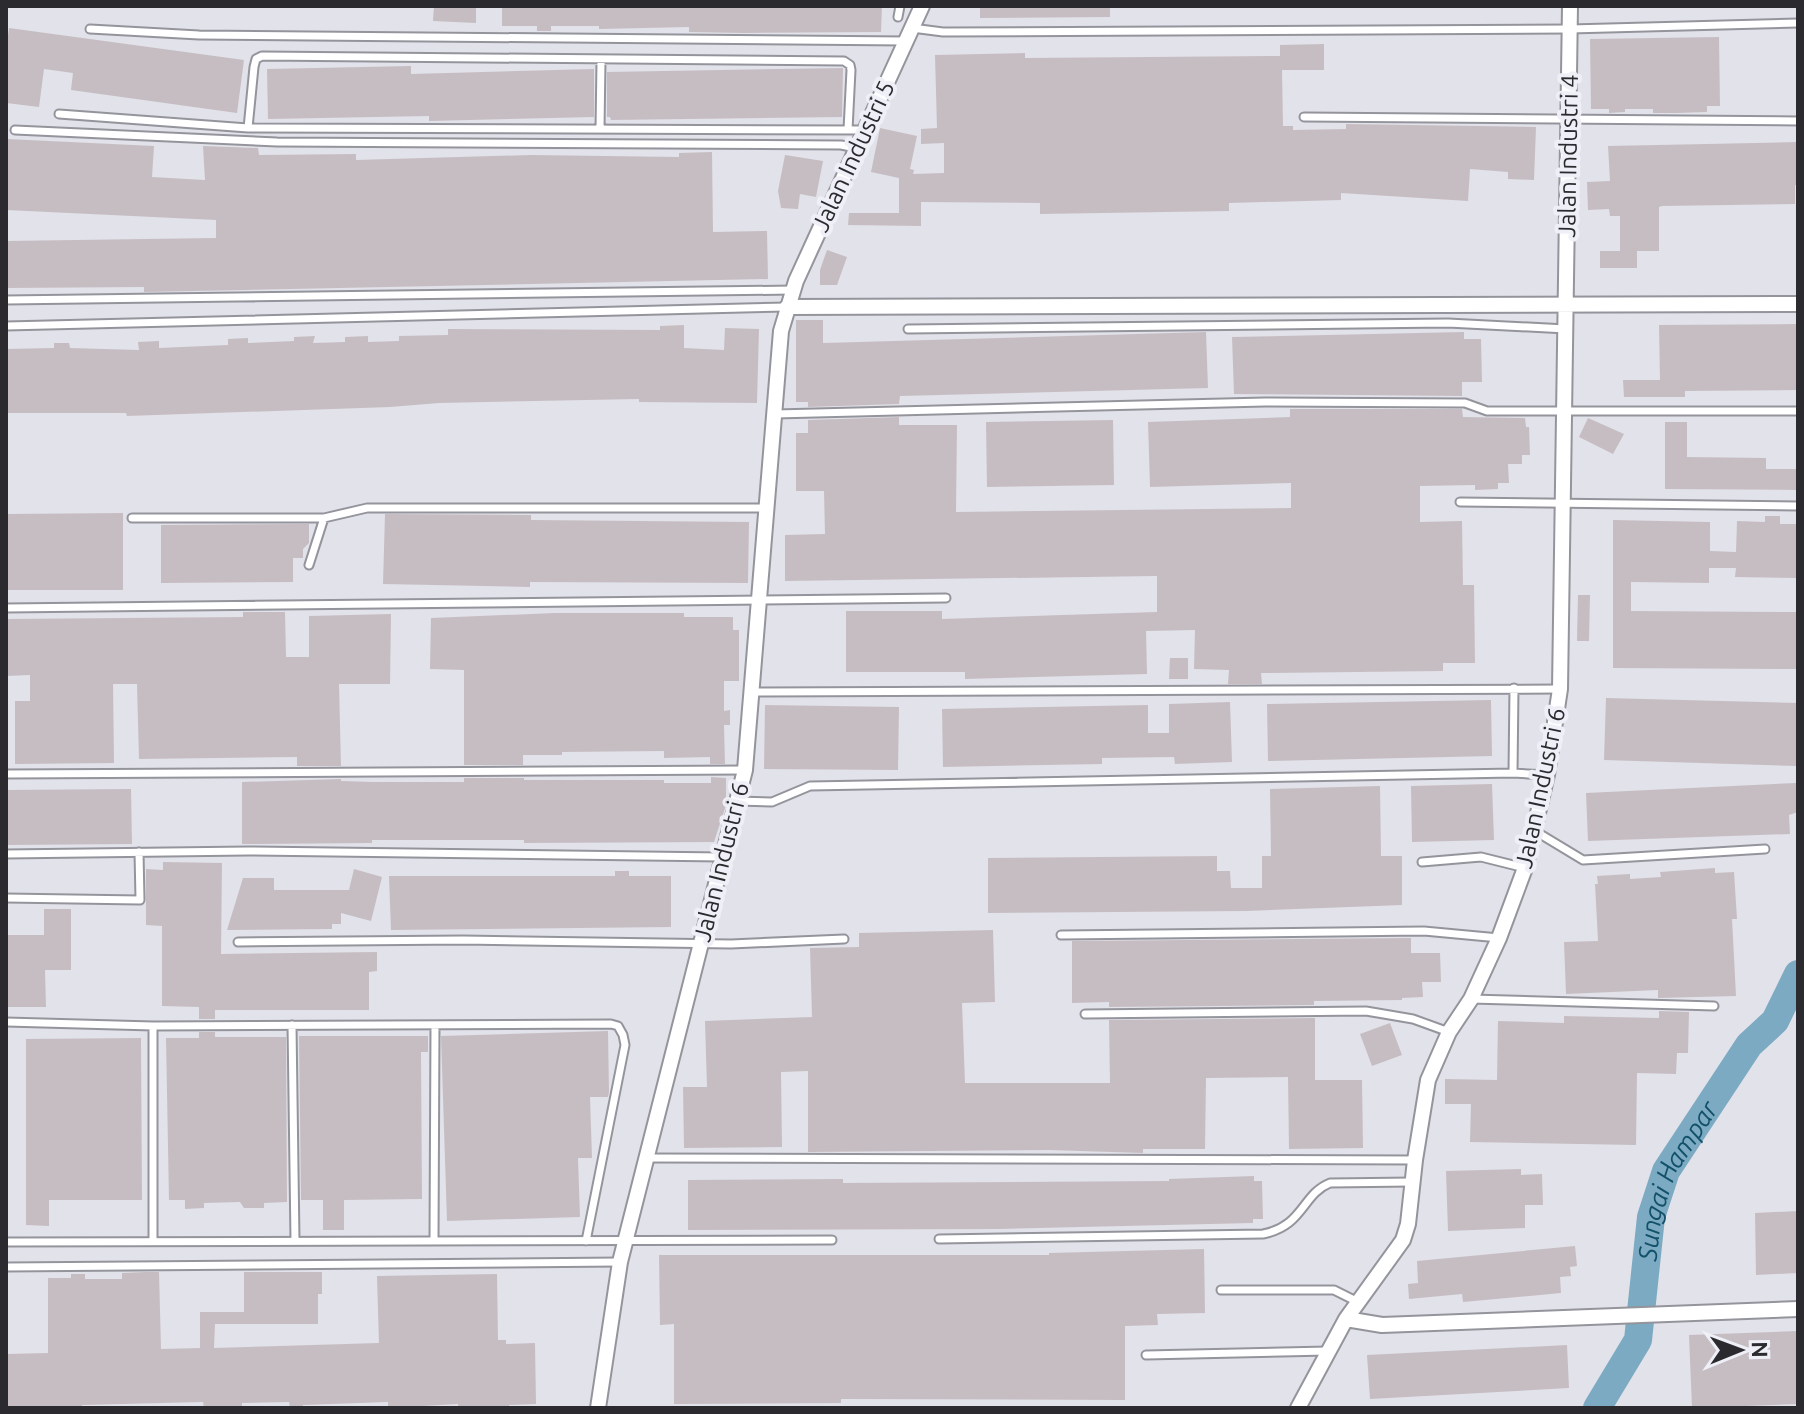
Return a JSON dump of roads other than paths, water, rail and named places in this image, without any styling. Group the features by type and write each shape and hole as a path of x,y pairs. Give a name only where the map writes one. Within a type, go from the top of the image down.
{"street":[{"name":"Jalan Industri 5","path":"787,307 922,6"},
{"name":"Jalan Industri 4","path":"1566,307 1570,6"},
{"path":"787,307 1798,304"},
{"name":"Jalan Industri 6","path":"598,1408 620,1262 745,770 781,331 787,307"},
{"name":"Jalan Industri 6","path":"1298,1408 1346,1319 1403,1240 1408,1224 1428,1080 1449,1032 1471,999 1499,938 1535,831 1560,689 1566,307"},
{"path":"1346,1319 1382,1325 1798,1309"}],"lane":[{"path":"898,17 900,6"},
{"path":"90,29 260,36 909,35 943,32 1570,29 1798,23"},
{"path":"248,128 254,67 256,59 262,56 844,61 851,70 848,130"},
{"path":"600,129 601,61"},
{"path":"59,114 248,128 865,130"},
{"path":"1304,117 1798,121"},
{"path":"15,130 277,142 825,145 857,148"},
{"path":"6,300 793,290"},
{"path":"6,326 787,307"},
{"path":"908,329 1432,323 1566,329"},
{"path":"775,414 1265,402 1465,403 1487,411 1798,411"},
{"path":"1460,502 1798,506"},
{"path":"132,518 324,518 367,508 767,508"},
{"path":"309,565 324,518"},
{"path":"6,608 946,598"},
{"path":"1513,773 1514,688"},
{"path":"751,692 1560,689"},
{"path":"6,774 745,770"},
{"path":"737,801 772,802 810,786 1513,773 1547,775"},
{"path":"1535,831 1583,860 1765,849"},
{"path":"6,854 139,852 722,857"},
{"path":"6,898 140,900 139,852"},
{"path":"1422,862 1481,857 1525,868"},
{"path":"1061,935 1424,931 1499,938"},
{"path":"238,942 731,944 844,939"},
{"path":"1471,999 1714,1006"},
{"path":"1085,1014 1366,1011 1413,1019 1449,1032"},
{"path":"6,1022 153,1026 618,1026 625,1045 586,1241"},
{"path":"292,1025 295,1241"},
{"path":"434,1241 435,1025"},
{"path":"153,1026 153,1241"},
{"path":"646,1158 1415,1160"},
{"path":"939,1239 1263,1234 1291,1223 1321,1187 1330,1183 1413,1182"},
{"path":"6,1242 832,1240"},
{"path":"6,1267 620,1262"},
{"path":"1221,1290 1334,1290 1358,1302"},
{"path":"1146,1355 1328,1351"}],"waterway":[{"name":"Sungai Hampar","path":"1597,1408 1638,1340 1651,1217 1666,1171 1749,1045 1775,1021 1798,974"}]}
